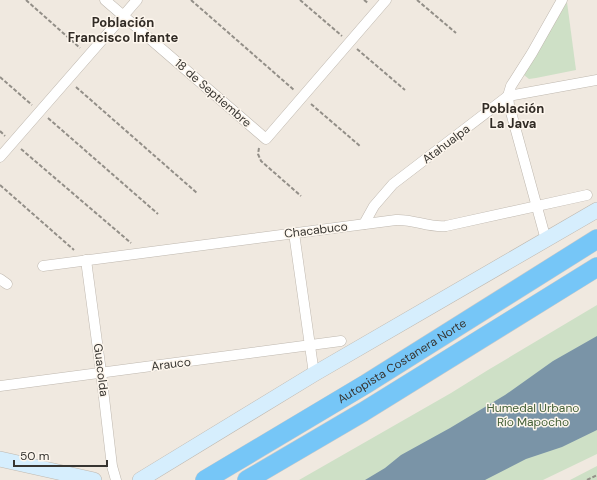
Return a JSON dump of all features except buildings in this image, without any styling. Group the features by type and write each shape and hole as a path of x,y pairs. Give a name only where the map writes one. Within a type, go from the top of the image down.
{"highway":[{"name":"Autopista Costanera Norte","path":"205,480 366,384 597,240"},
{"name":"Autopista Costanera Norte","path":"247,480 363,412 597,267"}],"street":[{"name":"18 de Septiembre","path":"105,0 266,139"},
{"path":"0,157 137,0"},
{"path":"266,139 386,0"},
{"name":"Atahualpa","path":"364,224 374,206 393,184 508,96 511,86 532,54 562,0"},
{"path":"546,240 509,105 508,96 597,80"},
{"name":"Chacabuco","path":"43,266 364,224 408,220 432,226 442,226 587,195"},
{"path":"140,480 314,374 597,210"},
{"path":"294,233 314,374"},
{"name":"Guacolda","path":"86,260 112,466 116,480"},
{"name":"Arauco","path":"0,386 341,341"},
{"path":"0,459 94,480"}],"path":[{"path":"26,0 89,55"},
{"path":"191,0 360,146"},
{"path":"417,0 456,33"},
{"path":"0,77 158,214"},
{"path":"68,80 197,193"},
{"path":"0,131 142,253"},
{"path":"266,139 259,148 259,158 301,196"},
{"path":"0,185 86,260"},
{"path":"587,480 597,474"}],"green space":[{"path":"567,2 576,70 529,79 524,75"},
{"name":"Humedal Urbano Río Mapocho","path":"597,305 597,454 543,480 299,480 451,393"},
{"path":"597,466 597,480 570,480"}],"water":[{"path":"597,336 597,430 562,447 526,459 485,480 365,480 385,468 401,455 505,395 553,361"}],"district":[{"name":"Población Francisco Infante","path":"123,30"},
{"name":"Población La Java","path":"513,116"}]}
